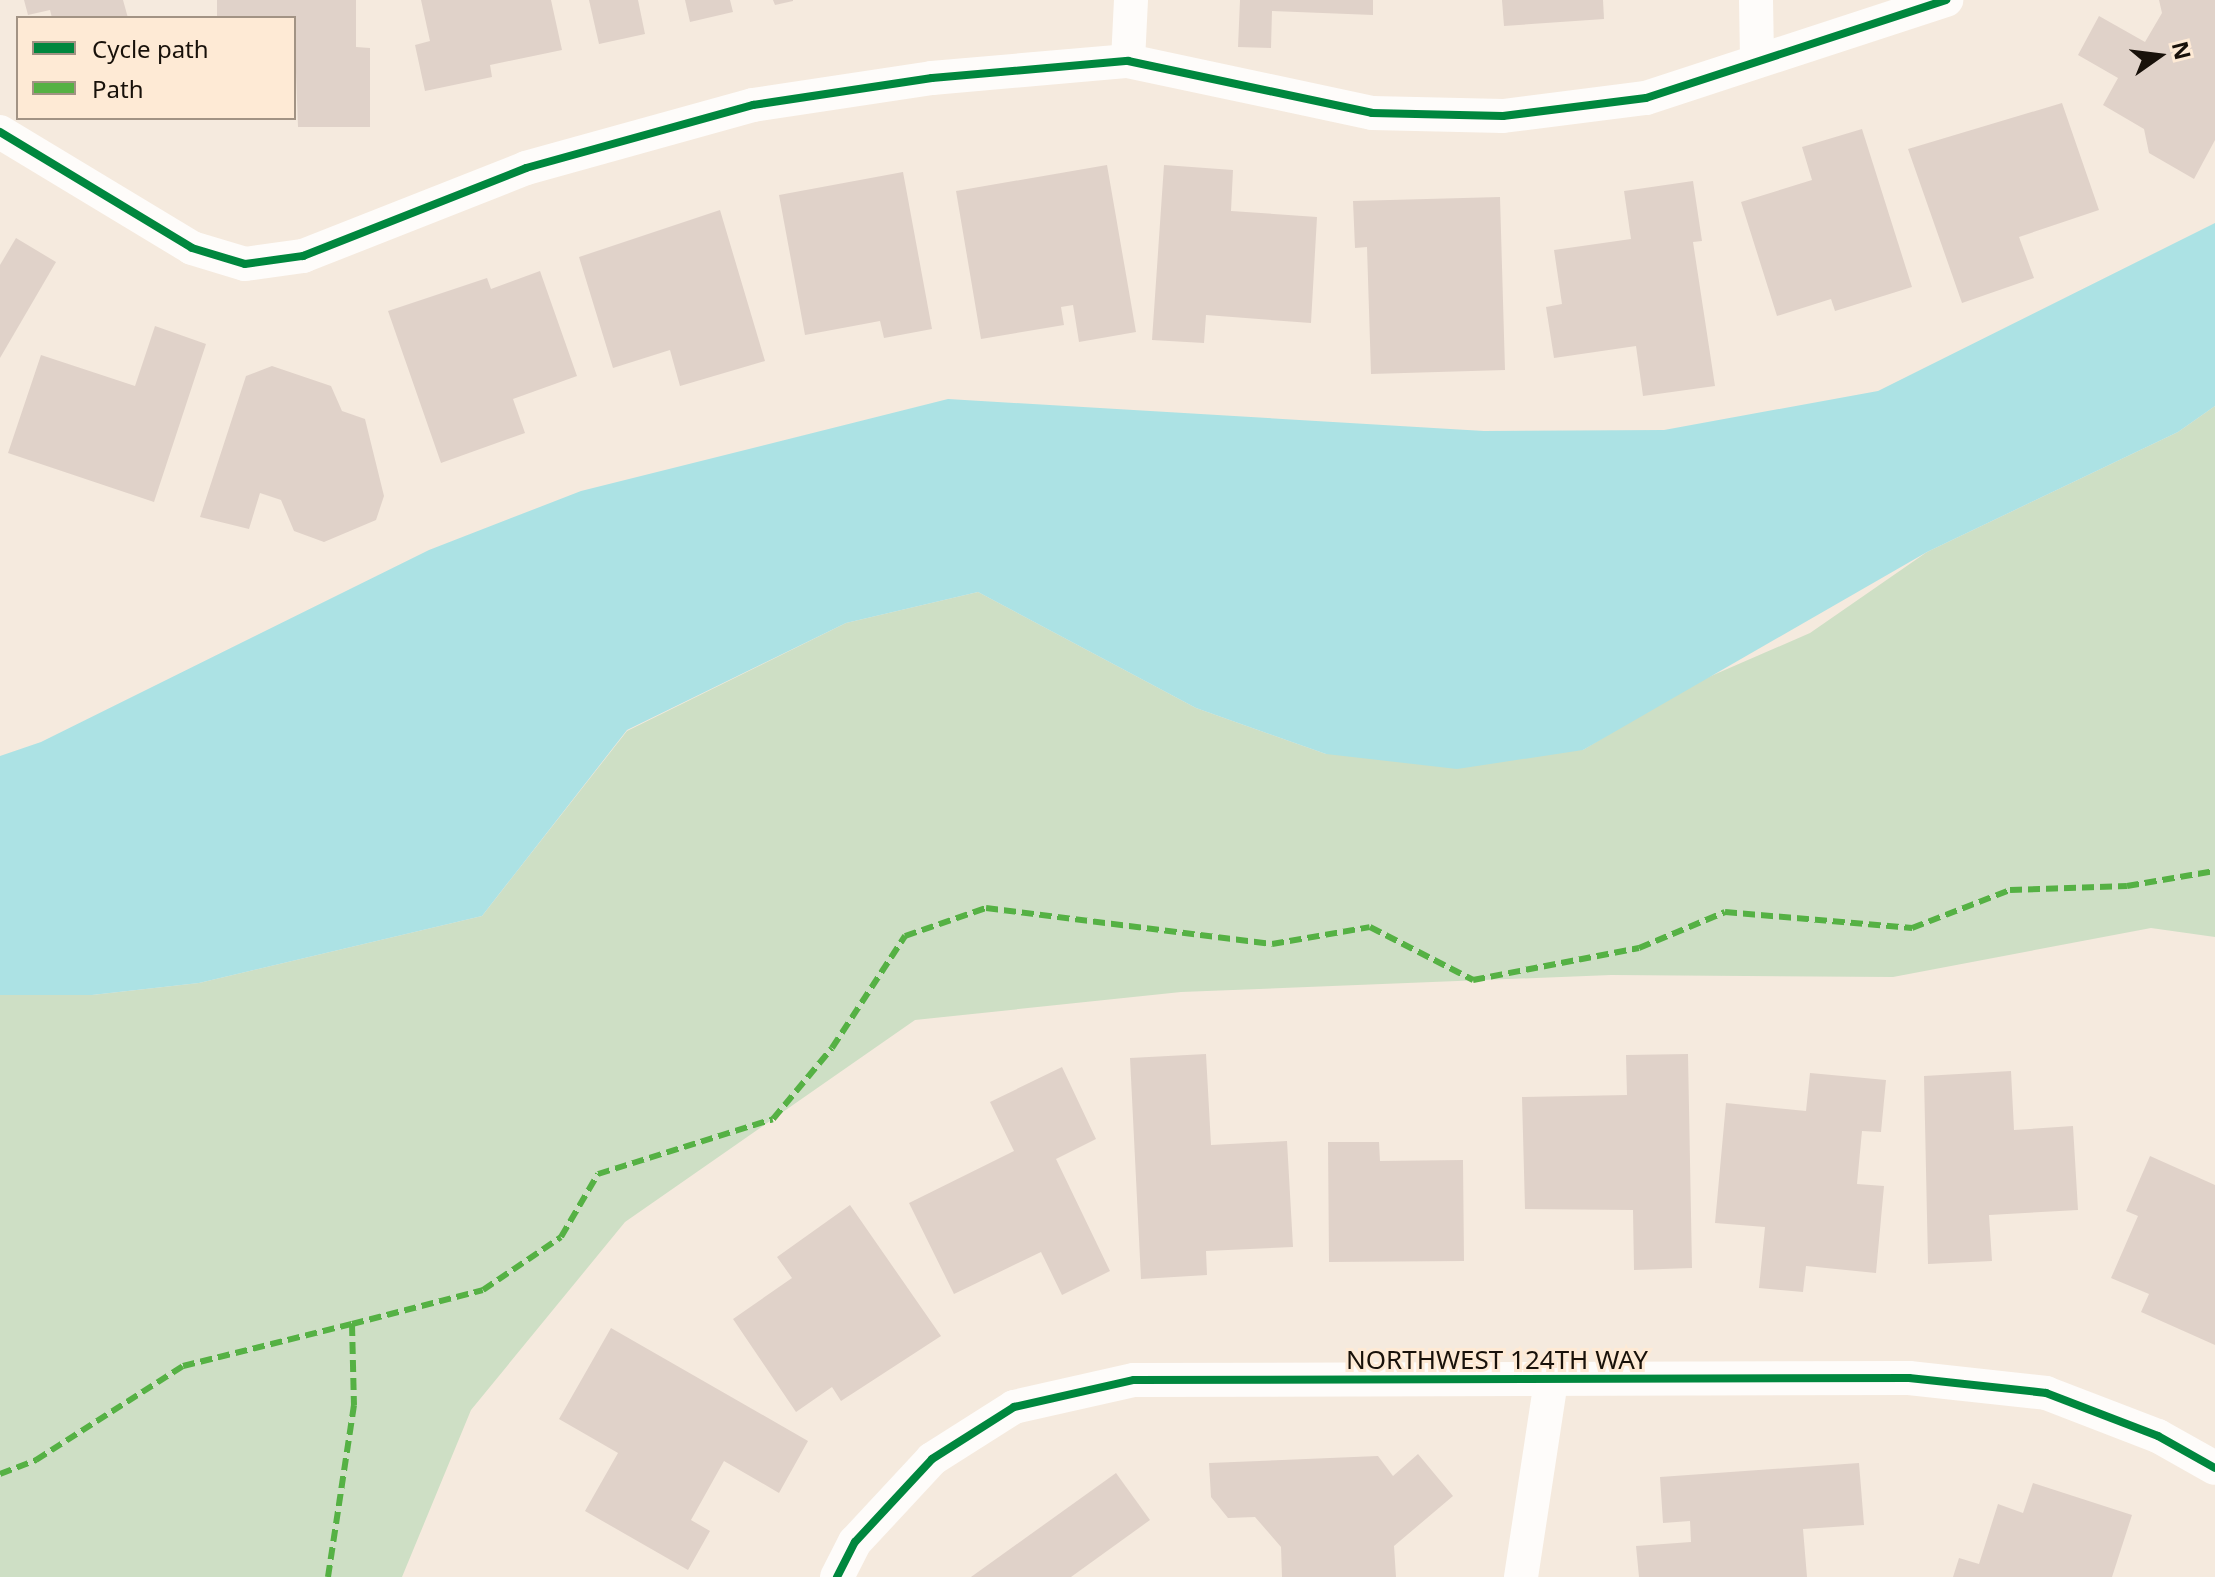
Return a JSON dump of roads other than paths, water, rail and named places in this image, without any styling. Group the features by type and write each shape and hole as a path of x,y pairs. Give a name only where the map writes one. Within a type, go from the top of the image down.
{"street":[{"path":"1128,61 1131,0"},
{"path":"1756,0 1757,57"},
{"path":"0,132 192,248 245,264 303,256 526,168 753,105 932,78 1128,61 1372,113 1503,116 1646,98 1757,57 1946,0"},
{"name":"NORTHWEST 124TH WAY","path":"837,1577 855,1542 932,1459 1014,1407 1134,1380 1909,1378 2046,1393 2158,1436 2215,1468"},
{"path":"1521,1577 1551,1380"}],"water":[{"path":"2215,223 2215,406 2178,432 1927,552 1583,750 1457,769 1326,754 1196,708 978,592 846,623 627,730 482,916 199,983 92,995 0,995 0,756 41,742 429,550 581,491 948,399 1484,431 1664,430 1878,391"}]}
